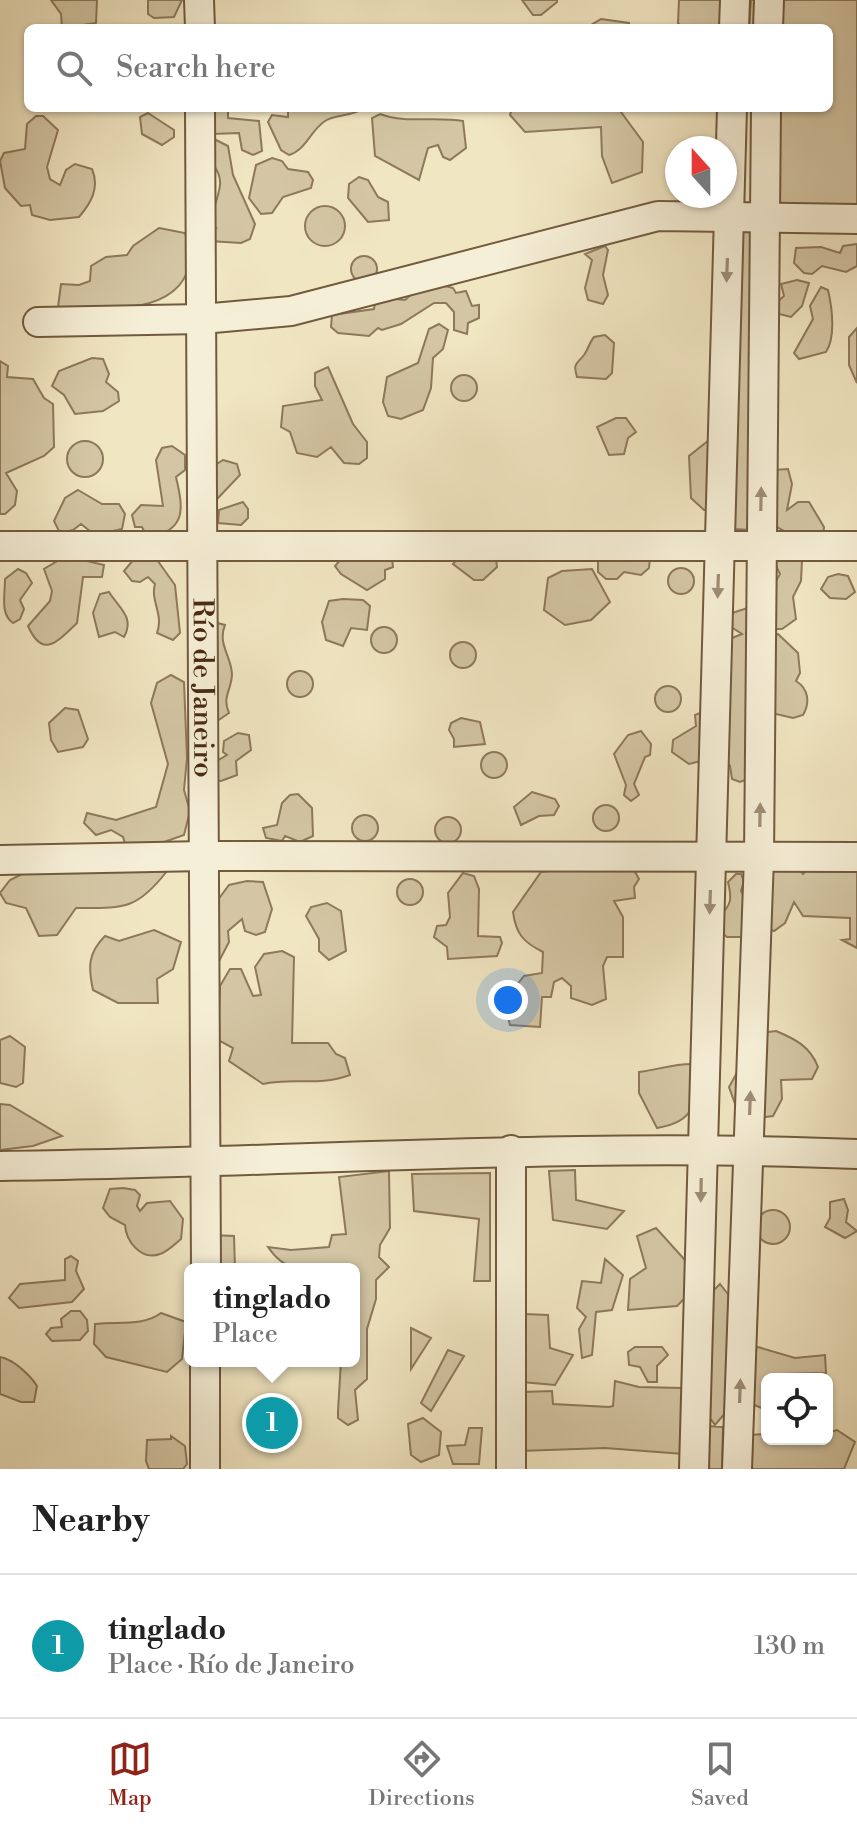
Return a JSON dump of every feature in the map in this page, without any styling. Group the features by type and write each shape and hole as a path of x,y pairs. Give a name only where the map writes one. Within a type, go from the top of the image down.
{"street":[{"path":"199,0 200,24"},
{"path":"734,24 735,0"},
{"path":"768,24 769,0"},
{"name":"Río de Janeiro","path":"200,112 206,1263"},
{"path":"694,1469 732,112"},
{"path":"737,1469 759,857 766,112"},
{"path":"38,322 202,319 291,311 658,216 857,219"},
{"path":"0,546 203,549 761,543 857,546"},
{"path":"0,860 205,856 857,857"},
{"path":"0,1166 511,1150 702,1148 857,1154"},
{"path":"511,1150 511,1469"},
{"path":"205,1367 205,1469"}],"shaded area":[{"path":"51,0 97,0 96,23 62,24 61,14"},
{"path":"148,0 182,0 174,17 154,18 148,14"},
{"path":"522,0 557,2 541,15 533,15"},
{"path":"679,0 725,0 723,24 678,23"},
{"path":"751,0 857,0 857,209 779,212 755,112 833,112 833,24 749,24"},
{"path":"601,19 629,24 593,24"},
{"path":"206,112 228,112 228,118 259,121 262,151 253,155 242,150 239,133 212,134"},
{"path":"288,112 356,112 325,121 300,149 289,155 281,150 268,122 272,115 288,117"},
{"path":"511,112 621,112 643,142 642,172 612,183 602,156 601,127 525,132 510,115"},
{"path":"148,113 174,130 174,137 162,145 142,134 140,117"},
{"path":"380,114 400,119 463,121 466,148 450,160 443,157 438,145 428,148 419,180 375,156 372,118"},
{"path":"36,116 43,116 58,130 47,167 50,179 60,185 66,170 75,164 92,169 95,183 93,195 79,217 50,220 32,215 30,205 21,206 5,188 0,161 4,153 25,149 27,124"},
{"path":"214,139 228,146 233,175 255,224 250,239 241,243 209,241 204,232 216,228 209,223 220,185 209,152"},
{"path":"272,158 282,161 288,169 308,172 313,180 311,188 283,197 272,213 261,214 249,198 256,165"},
{"path":"359,177 368,180 378,197 388,202 389,220 368,222 348,198 349,184"},
{"path":"325,206 339,212 345,226 339,240 325,246 311,240 305,226 311,212"},
{"path":"745,226 775,236 773,470 788,469 792,484 787,510 798,502 809,502 824,527 823,537 787,532 770,519 770,531 734,529 727,510 704,510 691,498 689,456 709,440 722,272"},
{"path":"159,228 185,233 189,255 187,272 179,286 150,303 131,307 92,306 88,310 65,313 58,307 61,284 79,285 90,281 91,266 106,257 127,255 133,246"},
{"path":"857,244 857,266 846,272 822,266 812,274 804,273 794,263 796,248 821,247 840,253 843,246"},
{"path":"605,246 608,250 603,275 608,295 603,304 588,300 585,288 592,260 585,254"},
{"path":"364,256 374,259 377,269 374,279 364,282 354,279 351,269 354,259"},
{"path":"797,280 809,283 802,306 791,317 779,314 776,303 784,296 781,284"},
{"path":"438,284 453,288 456,293 466,291 472,306 479,305 479,318 468,323 467,334 454,330 454,312 446,303 434,303 401,324 382,330 378,328 369,336 338,333 331,327 332,315 374,309 375,302 385,298 405,300 413,293"},
{"path":"821,287 828,290 831,305 829,346 826,352 799,359 794,353 813,319 810,306"},
{"path":"439,324 448,330 443,349 433,358 431,388 423,410 401,419 388,416 383,402 387,377 418,363 429,329"},
{"path":"857,328 857,383 849,365 849,337"},
{"path":"605,335 614,343 612,373 606,379 577,377 576,364 592,339"},
{"path":"92,358 103,359 109,374 106,382 118,392 119,401 103,411 75,414 64,395 52,386 59,371"},
{"path":"0,361 8,366 7,377 33,379 44,398 53,404 54,447 44,456 6,473 17,491 15,505 5,514 0,514"},
{"path":"328,367 353,424 367,442 367,458 359,464 344,463 331,447 317,457 297,453 290,432 281,427 283,406 322,400 315,386 315,373"},
{"path":"464,375 473,379 477,388 473,397 464,401 455,397 451,388 455,379"},
{"path":"616,418 626,418 636,432 628,438 624,454 609,455 597,427"},
{"path":"85,441 98,446 103,459 98,472 85,477 72,472 67,459 72,446"},
{"path":"172,446 185,455 185,470 176,477 181,509 179,517 170,530 148,539 142,527 135,527 132,515 141,505 163,506 156,460 162,448"},
{"path":"223,460 237,464 240,475 218,498 209,495 210,476 217,473 215,465"},
{"path":"78,490 102,504 119,504 125,514 122,529 95,535 81,524 60,533 54,521 65,498"},
{"path":"243,502 248,509 248,518 241,525 218,523 219,510"},
{"path":"770,554 802,560 801,581 793,597 796,619 782,629 749,629 746,633 753,642 748,779 740,782 732,779 730,766 723,757 732,638 742,634 728,625 729,614 763,603 780,574"},
{"path":"66,556 104,565 102,577 83,577 77,623 57,641 45,645 39,642 28,626 50,601 52,591 44,569"},
{"path":"155,557 175,585 180,633 173,640 157,633 159,620 155,584 148,577 140,582 132,581 124,571 134,559"},
{"path":"458,558 496,559 497,567 483,580 474,580 453,564"},
{"path":"598,558 650,558 649,568 641,575 624,572 617,579 606,579 598,572"},
{"path":"341,559 392,559 393,567 385,570 385,579 367,590 341,574 335,566"},
{"path":"681,568 690,572 694,581 690,590 681,594 672,590 668,581 672,572"},
{"path":"18,569 26,573 32,583 20,600 24,609 20,619 13,623 5,610 5,579"},
{"path":"592,569 610,602 591,620 565,625 544,610 548,578 562,571"},
{"path":"838,574 848,576 855,592 846,599 830,598 821,589 828,577"},
{"path":"109,592 127,618 124,637 115,632 99,637 93,613 100,594"},
{"path":"363,600 370,606 367,630 351,628 343,646 326,640 322,622 329,601"},
{"path":"206,620 225,625 223,638 232,675 227,698 229,713 213,724"},
{"path":"384,627 393,631 397,640 393,649 384,653 375,649 371,640 375,631"},
{"path":"778,634 798,653 800,673 796,681 807,696 803,715 793,718 759,710 764,641"},
{"path":"463,642 472,646 476,655 472,664 463,668 454,664 450,655 454,646"},
{"path":"300,671 309,675 313,684 309,693 300,697 291,693 287,684 291,675"},
{"path":"171,675 184,682 187,758 184,790 190,811 184,835 150,847 126,846 123,837 111,830 96,835 84,823 87,813 116,820 156,807 168,764 151,703 157,683"},
{"path":"668,686 677,690 681,699 677,708 668,712 659,708 655,699 659,690"},
{"path":"65,708 78,710 88,739 83,747 58,752 51,740 49,723"},
{"path":"700,713 710,741 700,750 701,761 689,764 672,752 673,740 696,726 695,715"},
{"path":"461,718 480,722 485,744 454,747 449,730 451,723"},
{"path":"641,731 651,744 650,755 645,757 634,784 639,795 631,801 624,795 626,785 614,754 628,735"},
{"path":"238,733 249,735 251,750 236,761 237,775 221,781 211,780 208,766 227,755 223,752 224,741"},
{"path":"494,752 503,756 507,765 503,774 494,778 485,774 481,765 485,756"},
{"path":"532,792 555,799 559,806 554,815 539,816 521,825 514,807"},
{"path":"298,794 312,808 313,836 300,842 285,836 282,841 266,838 263,828 277,825 282,803 290,795"},
{"path":"606,805 615,809 619,818 615,827 606,831 597,827 593,818 597,809"},
{"path":"365,815 374,819 378,828 374,837 365,841 356,837 352,828 356,819"},
{"path":"448,817 457,821 461,830 457,839 448,843 439,839 435,830 439,821"},
{"path":"604,866 633,868 639,879 634,887 635,898 614,901 623,917 623,957 607,957 603,966 606,999 592,1005 571,998 571,986 562,978 554,982 551,997 542,997 540,1027 510,1025 504,1001 524,976 542,973 543,952 522,936 513,912 541,872 590,870"},
{"path":"857,866 857,948 842,940 850,939 850,918 803,916 794,902 785,923 774,931 764,927 768,871 798,868 803,874 809,868"},
{"path":"167,871 138,900 118,907 76,908 57,935 39,936 26,908 6,903 0,893 10,880 26,872"},
{"path":"463,873 474,876 479,889 478,936 500,937 502,943 497,956 448,959 447,947 434,937 437,926 446,925 450,917 448,893"},
{"path":"736,874 741,874 744,881 741,891 747,901 746,937 727,937 721,932 718,917 728,905 728,882"},
{"path":"410,879 419,883 423,892 419,901 410,905 401,901 397,892 401,883"},
{"path":"247,881 263,882 272,909 265,932 256,935 245,931 242,919 228,931 229,942 216,967 209,912 229,885"},
{"path":"327,903 341,911 346,951 329,960 319,951 319,939 306,916 311,907"},
{"path":"154,930 181,942 173,969 157,979 158,1003 118,1003 93,990 91,961 95,948 105,936 119,941"},
{"path":"282,951 294,957 292,1043 328,1043 336,1054 345,1058 350,1075 338,1079 263,1084 229,1061 233,1048 218,1040 220,986 230,969 241,969 253,996 261,995 255,967 264,954"},
{"path":"776,1031 801,1044 818,1067 812,1079 781,1080 782,1099 773,1116 752,1119 738,1112 729,1087 759,1033"},
{"path":"10,1036 25,1047 23,1083 16,1087 0,1083 0,1040"},
{"path":"692,1064 692,1107 681,1120 657,1128 639,1093 639,1072"},
{"path":"0,1104 10,1105 62,1136 33,1146 0,1150"},
{"path":"575,1170 576,1200 624,1211 607,1229 553,1220 549,1171"},
{"path":"389,1171 390,1228 380,1245 379,1257 389,1267 376,1280 376,1299 367,1329 367,1379 355,1390 358,1420 348,1425 338,1418 341,1367 360,1367 360,1263 285,1263 268,1247 291,1250 329,1247 332,1235 346,1234 339,1177"},
{"path":"490,1173 490,1281 474,1281 479,1219 414,1211 412,1174"},
{"path":"110,1189 135,1190 140,1195 137,1206 140,1211 147,1203 170,1201 183,1219 181,1239 160,1254 147,1255 136,1248 128,1237 125,1225 110,1217 103,1208"},
{"path":"844,1199 848,1210 846,1222 857,1231 845,1238 825,1227 830,1218 830,1202"},
{"path":"773,1210 785,1215 790,1227 785,1239 773,1244 761,1239 756,1227 761,1215"},
{"path":"656,1228 703,1280 677,1306 628,1310 630,1279 646,1268 637,1236"},
{"path":"212,1235 234,1236 235,1263 213,1263"},
{"path":"71,1256 78,1261 76,1271 84,1289 72,1302 19,1308 9,1298 20,1284 65,1280 65,1259"},
{"path":"605,1259 623,1275 612,1310 596,1312 592,1355 582,1358 579,1329 586,1317 577,1308 582,1281 601,1283"},
{"path":"720,1284 735,1303 733,1404 715,1425 702,1407 701,1303"},
{"path":"71,1311 80,1311 87,1320 88,1331 80,1340 52,1341 46,1334 51,1328 62,1327 61,1319"},
{"path":"161,1313 184,1321 182,1359 167,1372 106,1357 94,1344 95,1324 138,1322"},
{"path":"524,1314 548,1315 550,1348 573,1355 555,1385 522,1382"},
{"path":"411,1328 431,1338 411,1369"},
{"path":"635,1347 662,1347 668,1355 657,1366 657,1382 648,1382 640,1367 629,1365 628,1352"},
{"path":"758,1347 795,1358 825,1355 826,1373 761,1373 761,1408 744,1401 745,1353"},
{"path":"448,1350 464,1356 431,1411 421,1403"},
{"path":"0,1357 16,1364 34,1382 37,1386 34,1402 21,1402 0,1394"},
{"path":"615,1381 639,1387 682,1388 683,1454 605,1448 520,1451 522,1392 552,1391 553,1404 609,1407 613,1406"},
{"path":"423,1418 441,1432 439,1455 421,1462 411,1455 408,1424"},
{"path":"706,1426 723,1427 722,1469 703,1469"},
{"path":"469,1428 482,1428 479,1464 453,1464 447,1446 465,1445"},
{"path":"837,1430 855,1442 844,1469 730,1469 750,1435 761,1434 761,1445 833,1445 833,1431"},
{"path":"171,1436 185,1446 187,1464 183,1469 149,1469 146,1461 147,1440 171,1439"}],"place":[{"name":"tinglado","path":"272,1423"}]}
